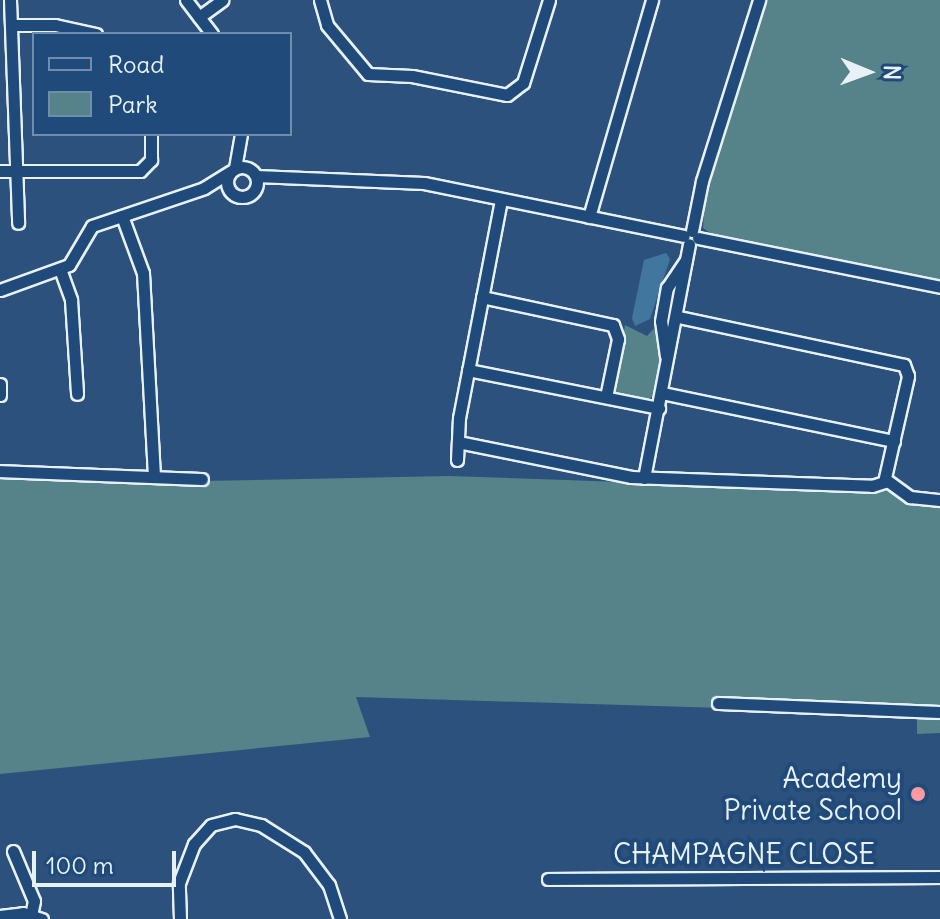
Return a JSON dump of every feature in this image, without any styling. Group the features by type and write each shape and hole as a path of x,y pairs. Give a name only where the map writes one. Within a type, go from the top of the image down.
{"street":[{"path":"10,0 18,223"},
{"path":"186,0 210,32"},
{"path":"199,17 222,0"},
{"path":"320,0 327,25 368,74 412,76 507,95 523,83 549,0"},
{"path":"589,217 652,0"},
{"path":"644,478 678,317 702,181 759,0"},
{"path":"12,25 69,26 89,32"},
{"path":"0,171 136,171 147,167 151,136"},
{"path":"231,194 232,170 241,137"},
{"path":"241,137 254,173 254,192"},
{"path":"0,290 71,263 90,228 204,188 232,170 281,180 416,182 940,287"},
{"path":"204,188 243,198 281,180"},
{"path":"457,460 468,370 501,199"},
{"path":"122,216 143,273 154,476"},
{"path":"667,367 661,321 671,277 686,260"},
{"path":"60,269 71,300 77,394"},
{"path":"671,277 684,280"},
{"path":"482,297 613,325 618,339 606,397"},
{"path":"458,442 644,478 872,486 885,479 908,376 902,363 678,317"},
{"path":"468,370 659,408"},
{"path":"0,384 0,395"},
{"path":"662,393 894,441"},
{"path":"0,471 202,479"},
{"path":"885,479 910,497 940,500"},
{"path":"718,703 940,712"},
{"path":"180,919 179,883 194,844 211,825 235,819 261,825 304,852 329,885 340,919"},
{"path":"0,916 37,917 32,894 13,851"},
{"name":"CHAMPAGNE CLOSE","path":"548,879 940,877"}],"green space":[{"path":"765,0 940,0 940,282 715,236 703,228 706,187"},
{"path":"658,324 662,366 656,395 644,401 614,394 625,325 647,336"},
{"path":"0,475 202,481 449,476 940,493 940,733 917,734 917,714 356,697 370,737 0,774"}],"water":[{"path":"666,253 670,259 650,319 635,326 632,318 644,260"}],"place":[{"name":"Academy Private School","path":"918,794"}]}
